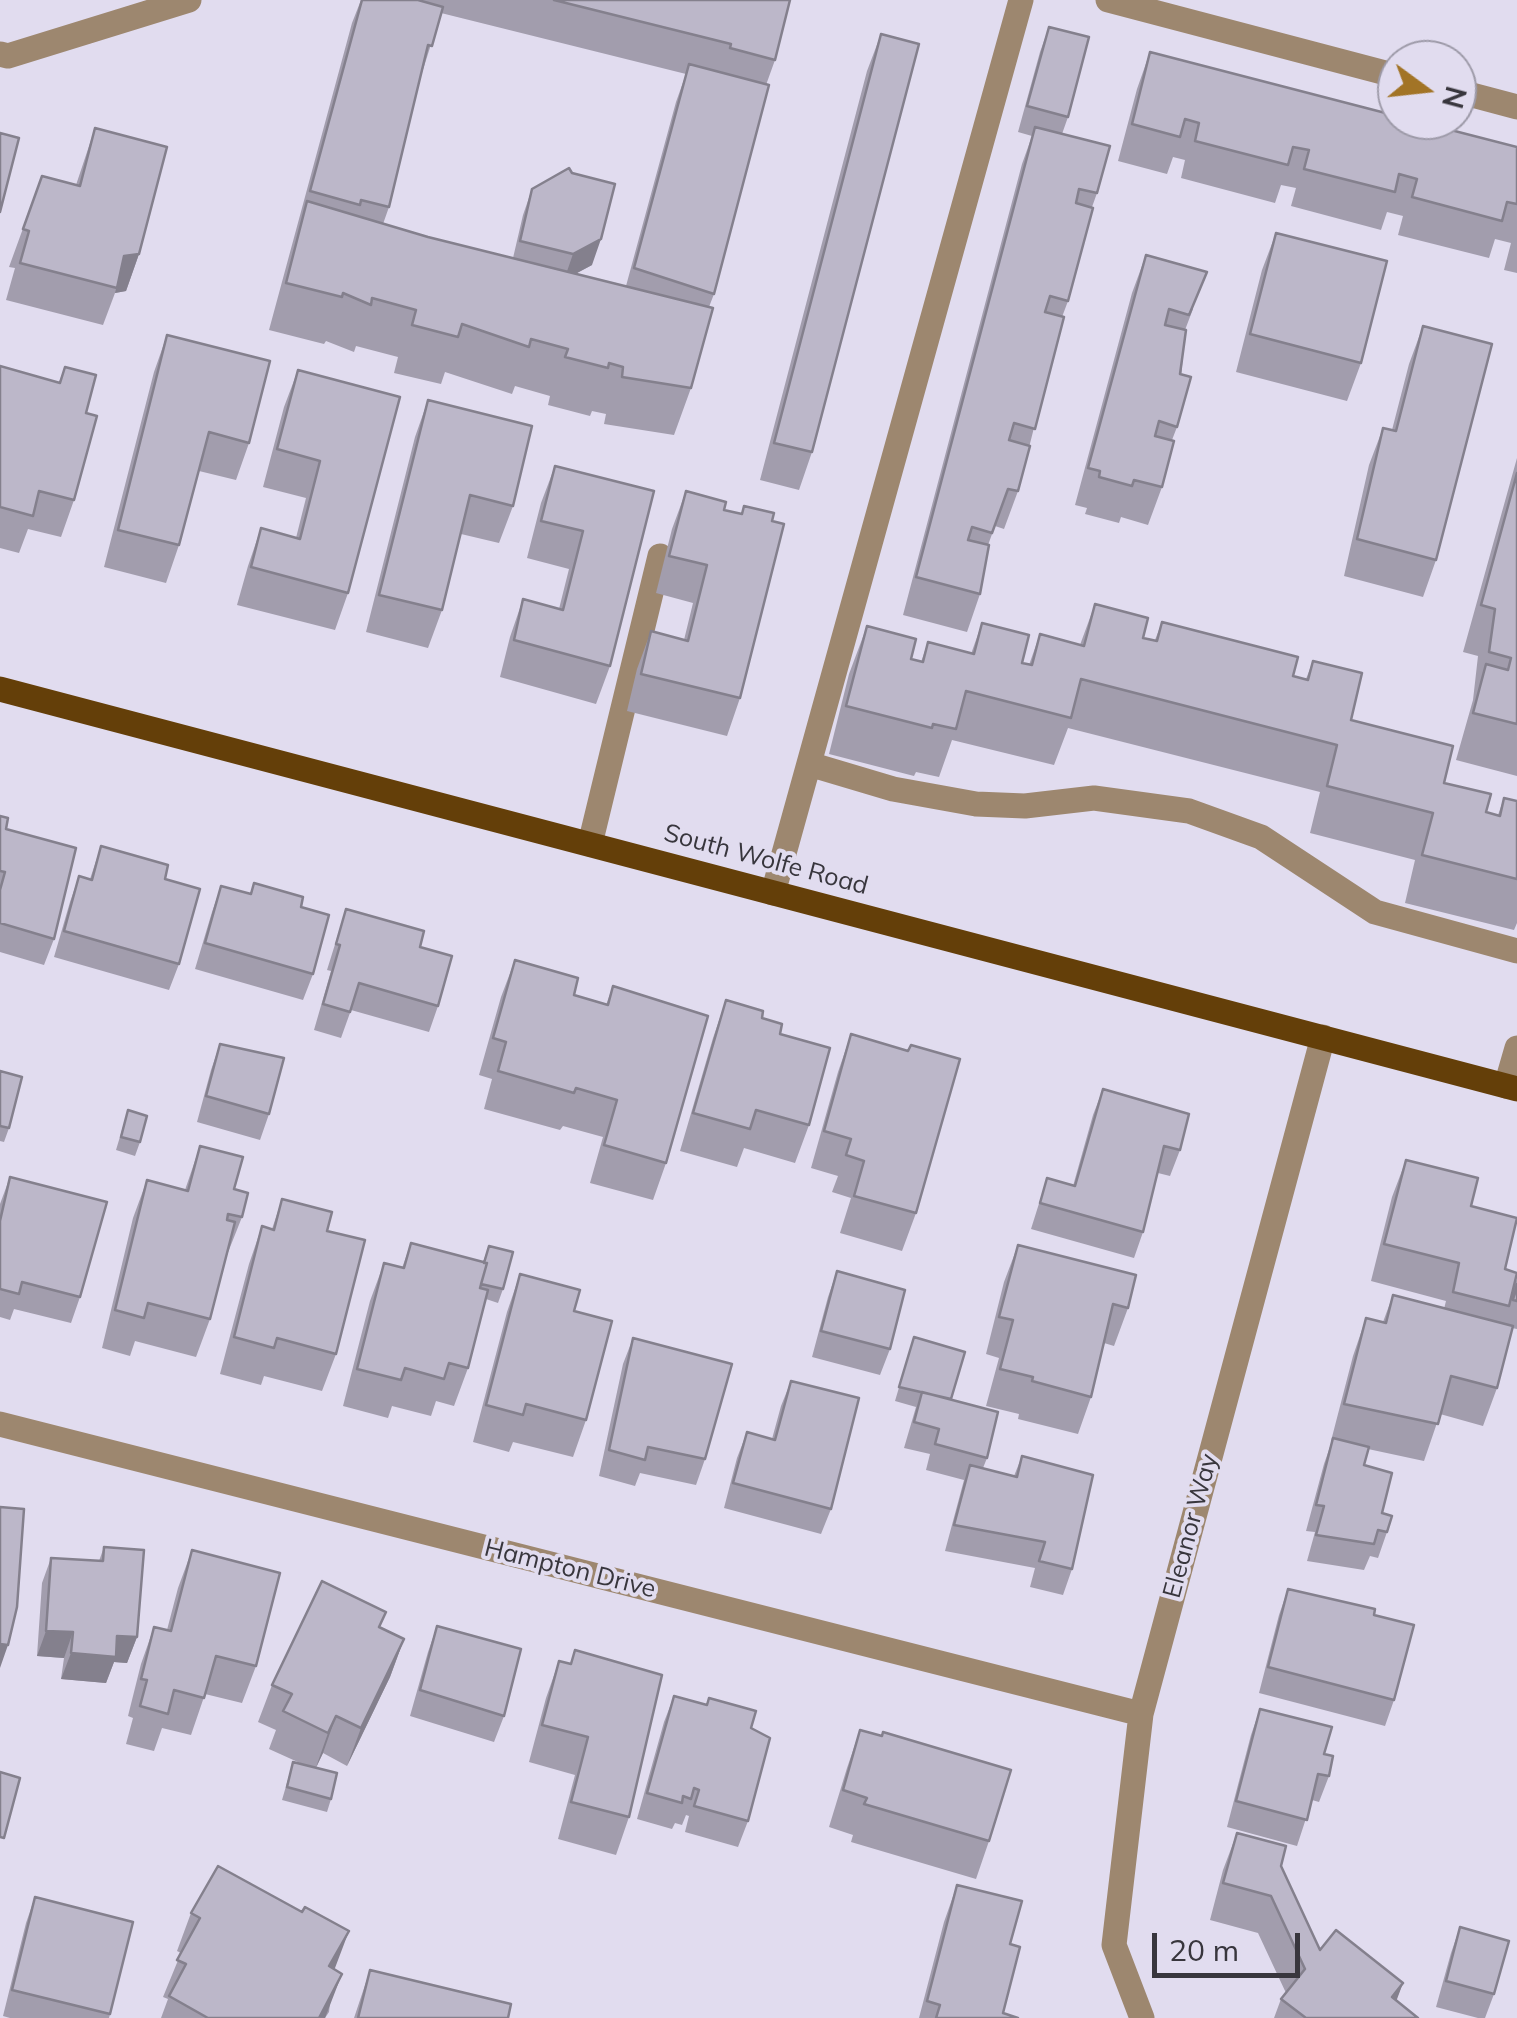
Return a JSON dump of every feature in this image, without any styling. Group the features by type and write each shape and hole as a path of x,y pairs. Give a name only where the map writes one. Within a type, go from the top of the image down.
{"main road":[{"name":"South Wolfe Road","path":"0,688 1511,1088"}],"street":[{"path":"0,54 8,56 189,0"},
{"path":"773,893 1021,0"},
{"path":"1108,0 1377,71"},
{"path":"1477,97 1517,107"},
{"path":"590,844 660,556"},
{"path":"809,764 893,788 976,804 1025,806 1094,798 1189,811 1261,837 1375,912 1517,951"},
{"name":"Eleanor Way","path":"1142,2018 1114,1945 1140,1714 1322,1037"},
{"path":"1511,1088 1517,1048"},
{"name":"Hampton Drive","path":"0,1424 1140,1714"}],"building":[{"path":"362,0 418,0 443,7 432,46 428,45 389,207 361,200 360,205 310,191"},
{"path":"554,0 790,0 775,60 730,48 731,44"},
{"path":"1049,27 1089,37 1068,117 1027,106"},
{"path":"881,34 919,44 812,452 774,443"},
{"path":"1150,52 1377,111 1377,140 1477,140 1477,137 1517,147 1517,204 1507,202 1502,221 1412,197 1417,179 1399,174 1395,192 1304,169 1309,150 1293,147 1288,165 1195,141 1199,123 1185,119 1180,137 1132,124"},
{"path":"689,64 769,85 714,294 634,268"},
{"path":"1035,127 1110,146 1097,193 1079,189 1076,203 1093,208 1068,301 1050,296 1045,312 1064,317 1035,429 1014,423 1009,440 1030,446 1018,491 1008,489 992,533 972,527 968,540 989,545 980,594 916,577"},
{"path":"95,128 167,147 139,254 124,256 117,288 20,263 29,231 23,229 42,176 80,186"},
{"path":"0,133 19,138 0,212"},
{"path":"569,168 572,173 615,184 601,239 573,254 520,241 532,189"},
{"path":"307,201 428,237 713,308 691,388 622,377 623,367 609,363 608,368 565,357 568,349 531,339 529,347 462,324 458,337 412,325 416,310 372,298 371,305 343,293 342,297 286,283"},
{"path":"1276,233 1387,261 1361,363 1250,334"},
{"path":"1146,255 1207,272 1189,315 1169,309 1165,325 1186,330 1180,374 1191,377 1177,427 1159,421 1155,436 1174,441 1162,487 1134,480 1132,486 1099,477 1100,471 1088,468"},
{"path":"1423,326 1492,344 1436,560 1357,539 1383,428 1396,431"},
{"path":"167,335 270,361 249,443 209,432 179,545 118,530"},
{"path":"0,366 60,383 65,367 96,375 86,413 97,416 74,500 39,491 33,516 0,507"},
{"path":"298,370 400,397 348,593 251,567 261,528 300,539 320,461 277,449"},
{"path":"428,400 532,426 513,506 470,495 442,610 379,595"},
{"path":"555,466 654,491 610,666 514,640 523,599 563,610 583,531 541,521"},
{"path":"1517,473 1517,724 1473,713 1486,664 1508,670 1511,658 1489,652 1495,609 1481,605"},
{"path":"686,491 726,502 724,510 742,514 744,506 774,513 772,521 784,524 740,698 641,674 651,631 688,641 707,565 669,556"},
{"path":"1095,604 1148,618 1143,638 1157,641 1162,622 1298,657 1293,676 1308,680 1313,661 1362,673 1351,720 1453,746 1444,783 1491,794 1486,812 1500,816 1504,798 1517,801 1517,879 1422,855 1433,813 1327,786 1337,745 1081,679 1071,718 966,691 956,729 933,724 932,728 846,706 867,626 916,639 911,659 923,662 928,642 974,654 982,623 1029,635 1022,663 1032,665 1040,634 1084,646"},
{"path":"0,816 8,818 6,829 76,848 54,939 0,923 0,890 5,872 0,871"},
{"path":"101,846 168,865 165,879 200,889 179,964 64,931 79,876 92,880"},
{"path":"254,883 303,897 301,907 329,915 313,974 205,943 221,886 251,894"},
{"path":"346,909 424,931 420,947 452,956 438,1006 359,983 350,1012 323,1004"},
{"path":"515,960 578,978 574,995 608,1005 613,986 708,1016 666,1163 604,1145 617,1100 576,1088 574,1093 498,1071 506,1042 493,1038"},
{"path":"726,1000 763,1011 762,1018 782,1024 780,1034 830,1048 809,1125 756,1110 750,1129 693,1113"},
{"path":"851,1034 908,1051 911,1045 960,1059 916,1213 854,1196 864,1161 846,1155 851,1139 824,1131"},
{"path":"220,1044 284,1058 269,1114 206,1096"},
{"path":"0,1071 22,1077 9,1128 0,1126"},
{"path":"1103,1089 1189,1114 1180,1150 1164,1146 1143,1232 1040,1203 1047,1178 1075,1186"},
{"path":"128,1110 147,1116 140,1142 121,1137"},
{"path":"200,1146 243,1157 234,1189 248,1193 242,1217 228,1214 227,1220 235,1222 210,1319 148,1303 144,1318 115,1310 147,1180 188,1191"},
{"path":"1406,1160 1478,1178 1471,1206 1517,1218 1505,1269 1517,1273 1509,1306 1453,1292 1459,1263 1384,1244"},
{"path":"10,1177 107,1202 80,1297 22,1282 19,1294 0,1289 0,1221"},
{"path":"282,1199 332,1212 327,1231 365,1240 336,1354 277,1338 274,1348 234,1337 262,1226 274,1230"},
{"path":"411,1243 487,1263 480,1288 488,1290 468,1368 449,1363 444,1379 405,1368 401,1380 357,1369 384,1263 404,1268"},
{"path":"1018,1245 1136,1275 1128,1308 1113,1304 1091,1397 1000,1369 1013,1320 999,1317"},
{"path":"489,1246 513,1252 503,1289 481,1284"},
{"path":"837,1271 905,1290 890,1349 821,1331"},
{"path":"520,1274 580,1290 574,1311 612,1321 586,1420 526,1404 523,1415 486,1405"},
{"path":"1393,1295 1513,1326 1497,1388 1451,1376 1438,1424 1344,1404 1366,1318 1386,1323"},
{"path":"914,1337 965,1352 951,1399 899,1387"},
{"path":"633,1338 732,1364 705,1459 648,1447 645,1460 609,1450"},
{"path":"791,1381 859,1398 831,1509 733,1483 747,1432 775,1440"},
{"path":"922,1392 998,1412 987,1458 935,1444 939,1429 914,1422"},
{"path":"1333,1438 1369,1447 1364,1465 1392,1473 1382,1513 1392,1516 1387,1532 1378,1530 1374,1544 1316,1535 1324,1506 1316,1505"},
{"path":"1022,1456 1093,1475 1072,1569 1039,1561 1045,1542 954,1525 970,1465 1017,1477"},
{"path":"0,1507 24,1509 17,1607 8,1645 0,1644"},
{"path":"104,1547 144,1550 137,1637 117,1636 116,1657 71,1653 73,1632 46,1631 51,1558 103,1561"},
{"path":"192,1550 280,1573 256,1666 216,1656 204,1698 174,1690 168,1714 140,1706 147,1680 141,1679 154,1627 171,1631"},
{"path":"322,1581 386,1612 379,1627 404,1639 361,1728 336,1716 328,1733 283,1711 292,1694 272,1685"},
{"path":"1288,1589 1375,1609 1374,1615 1414,1625 1394,1700 1268,1667"},
{"path":"437,1626 521,1649 504,1716 420,1690"},
{"path":"575,1650 662,1675 629,1817 571,1802 588,1737 542,1725 559,1661 571,1664"},
{"path":"674,1696 707,1705 709,1698 756,1711 751,1728 770,1738 748,1821 694,1806 699,1790 694,1788 691,1799 683,1796 682,1803 647,1793"},
{"path":"1260,1709 1332,1727 1324,1754 1333,1756 1329,1776 1318,1774 1307,1820 1236,1801"},
{"path":"860,1730 882,1736 883,1732 1011,1770 989,1841 864,1804 867,1798 843,1790"},
{"path":"293,1762 337,1773 331,1799 287,1787"},
{"path":"0,1772 20,1778 4,1838 0,1837"},
{"path":"1237,1833 1286,1846 1281,1866 1320,1950 1336,1930 1403,1983 1392,1997 1418,2018 1306,2018 1281,1999 1305,1969 1271,1896 1223,1883"},
{"path":"218,1866 302,1912 305,1907 349,1931 329,1966 342,1974 319,2018 208,2018 169,1996 186,1964 177,1960 200,1918 191,1913"},
{"path":"957,1885 1022,1901 1010,1944 1020,1947 1003,2013 1018,2018 936,2018 940,2005 927,2001"},
{"path":"35,1897 133,1922 110,2014 12,1990"},
{"path":"1460,1927 1509,1941 1494,1994 1446,1981"},
{"path":"370,1970 511,2004 508,2018 358,2018"}]}
